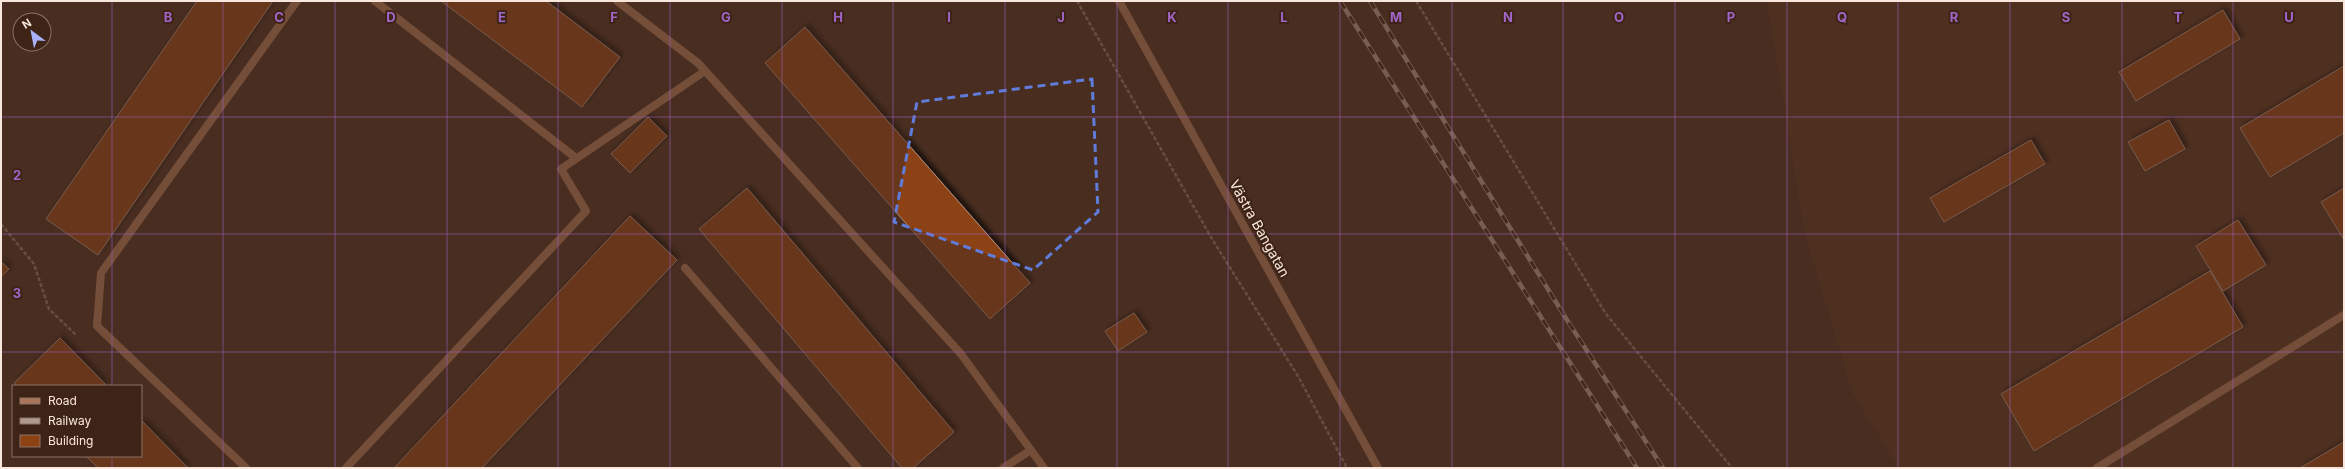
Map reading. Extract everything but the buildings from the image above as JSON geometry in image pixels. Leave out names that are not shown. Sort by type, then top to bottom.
[{"type":"street","points":[[246,468],[97,326],[101,274],[297,1]]},
{"type":"street","points":[[375,1],[576,158]]},
{"type":"street","points":[[617,1],[698,63],[961,354],[1044,468]]},
{"type":"street","name":"Västra Bangatan","points":[[1119,1],[1378,468]]},
{"type":"street","points":[[346,468],[586,211],[561,169],[705,71]]},
{"type":"street","points":[[686,268],[858,468]]},
{"type":"street","points":[[2097,468],[2344,315]]},
{"type":"street","points":[[1003,468],[1031,450]]},
{"type":"path","points":[[1077,1],[1212,239],[1298,376],[1347,468]]},
{"type":"path","points":[[1416,1],[1606,314],[1732,468]]},
{"type":"path","points":[[1,224],[34,264],[49,309],[77,336]]},
{"type":"highlighted area","points":[[1092,79],[1098,212],[1033,270],[894,222],[917,102]]},
{"type":"shaded area","points":[[1767,1],[2344,1],[2344,468],[1899,468],[1853,394],[1805,235]]},
{"type":"railway","points":[[1340,1],[1637,468]]},
{"type":"railway","points":[[1370,1],[1567,320],[1663,468]]}]
